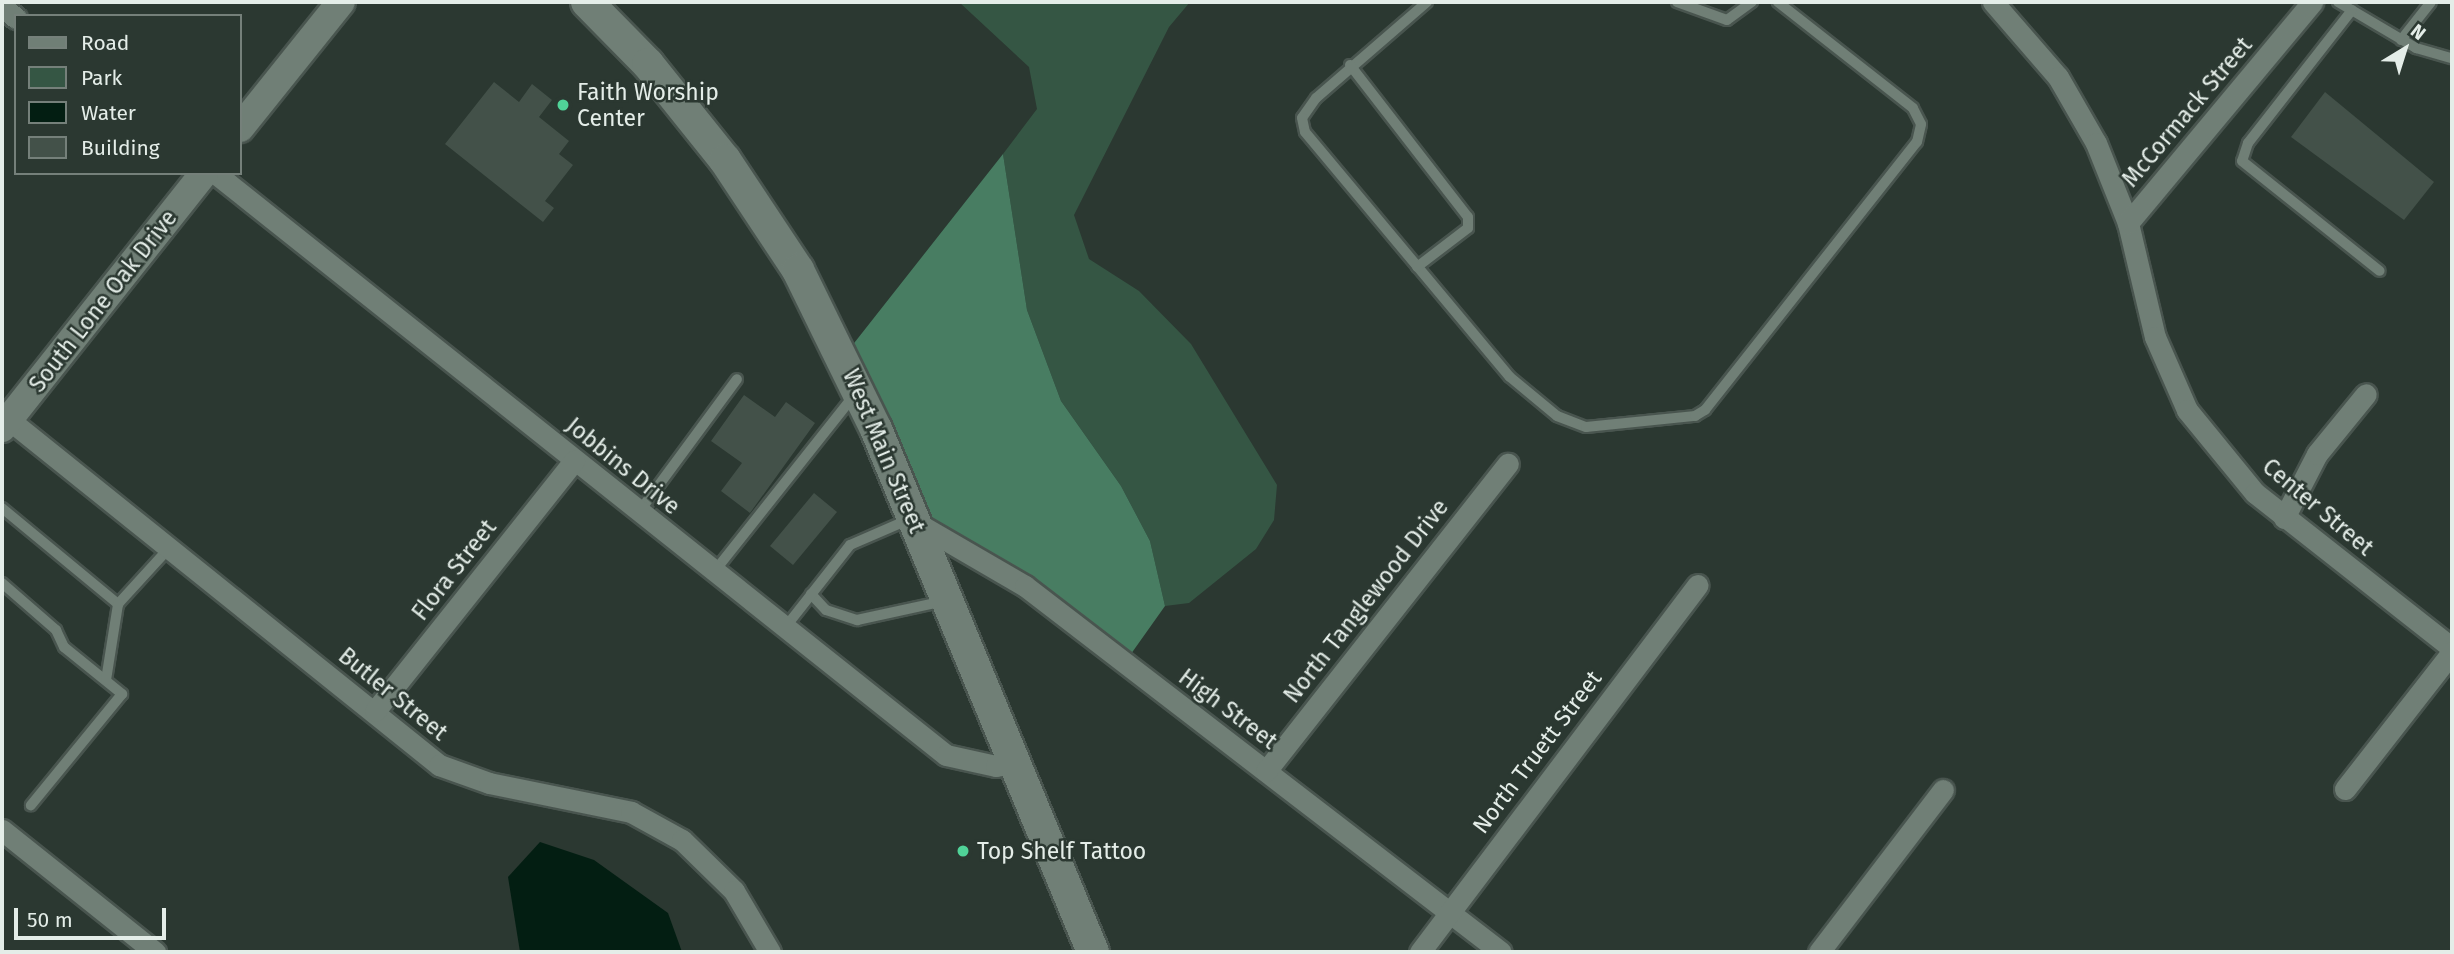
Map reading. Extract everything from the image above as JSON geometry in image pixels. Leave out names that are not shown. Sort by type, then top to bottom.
[{"type":"main road","name":"West Main Street","points":[[587,2],[648,64],[725,160],[798,270],[859,389],[1093,952]]},
{"type":"street","points":[[242,126],[341,2]]},
{"type":"street","name":"Center Street","points":[[1994,2],[2079,111],[2128,223],[2169,378],[2222,456],[2284,518],[2452,650]]},
{"type":"street","name":"McCormack Street","points":[[2128,223],[2312,2]]},
{"type":"street","name":"South Lone Oak Drive","points":[[4,420],[202,175]]},
{"type":"street","name":"Jobbins Drive","points":[[217,175],[784,629],[946,755],[996,766],[1014,763]]},
{"type":"street","points":[[2284,518],[2317,454],[2366,394]]},
{"type":"street","name":"Butler Street","points":[[4,420],[170,547],[439,765],[458,774],[588,800],[656,824],[717,871],[754,918],[770,952]]},
{"type":"street","name":"Flora Street","points":[[375,711],[574,461]]},
{"type":"street","name":"North Tanglewood Drive","points":[[1266,771],[1508,464]]},
{"type":"street","name":"High Street","points":[[914,520],[1025,586],[1501,952]]},
{"type":"street","name":"North Truett Street","points":[[1420,952],[1698,585]]},
{"type":"street","points":[[2345,789],[2452,650]]},
{"type":"street","points":[[1819,952],[1943,790]]},
{"type":"street","points":[[2,830],[155,952]]},
{"type":"lane","points":[[1427,2],[1350,65],[1316,98],[1302,118],[1305,132],[1510,377],[1558,416],[1586,427],[1695,416],[1705,410],[1910,157],[1922,124],[1913,108],[1778,2]]},
{"type":"lane","points":[[1677,2],[1727,20],[1752,2]]},
{"type":"lane","points":[[2338,2],[2401,40],[2452,58]]},
{"type":"lane","points":[[2401,40],[2431,2]]},
{"type":"lane","points":[[2352,10],[2248,144],[2242,161],[2381,271]]},
{"type":"lane","points":[[1350,65],[1468,217],[1468,228],[1417,267]]},
{"type":"lane","points":[[639,513],[737,379]]},
{"type":"lane","points":[[714,572],[859,389]]},
{"type":"lane","points":[[2,508],[118,604]]},
{"type":"lane","points":[[784,629],[850,545],[914,520]]},
{"type":"lane","points":[[106,680],[118,604],[170,547]]},
{"type":"lane","points":[[2,583],[56,630],[64,647],[122,694],[31,804]]},
{"type":"lane","points":[[811,594],[826,610],[857,621],[947,600]]},
{"type":"green space","points":[[959,2],[1190,2],[1169,27],[1074,215],[1089,259],[1139,291],[1191,344],[1277,485],[1274,520],[1256,549],[1189,603],[1165,606],[1150,541],[1121,486],[1061,401],[1027,310],[1003,154],[1037,109],[1029,67]]},
{"type":"green space","points":[[1003,154],[1027,310],[1061,401],[1121,486],[1150,541],[1165,606],[1121,668],[931,531],[851,347]]},
{"type":"water","points":[[540,842],[594,860],[668,913],[682,952],[520,952],[508,877]]},
{"type":"building","points":[[494,82],[519,102],[532,84],[552,100],[539,117],[569,141],[559,154],[573,165],[545,201],[554,208],[543,222],[445,144]]},
{"type":"building","points":[[2325,92],[2434,182],[2404,220],[2291,137]]},
{"type":"building","points":[[744,395],[775,417],[786,402],[815,423],[750,513],[721,491],[742,463],[711,441]]},
{"type":"building","points":[[814,493],[837,512],[793,565],[770,546]]},
{"type":"place","name":"Faith Worship Center","points":[[563,105]]},
{"type":"place","name":"Top Shelf Tattoo","points":[[963,851]]}]
